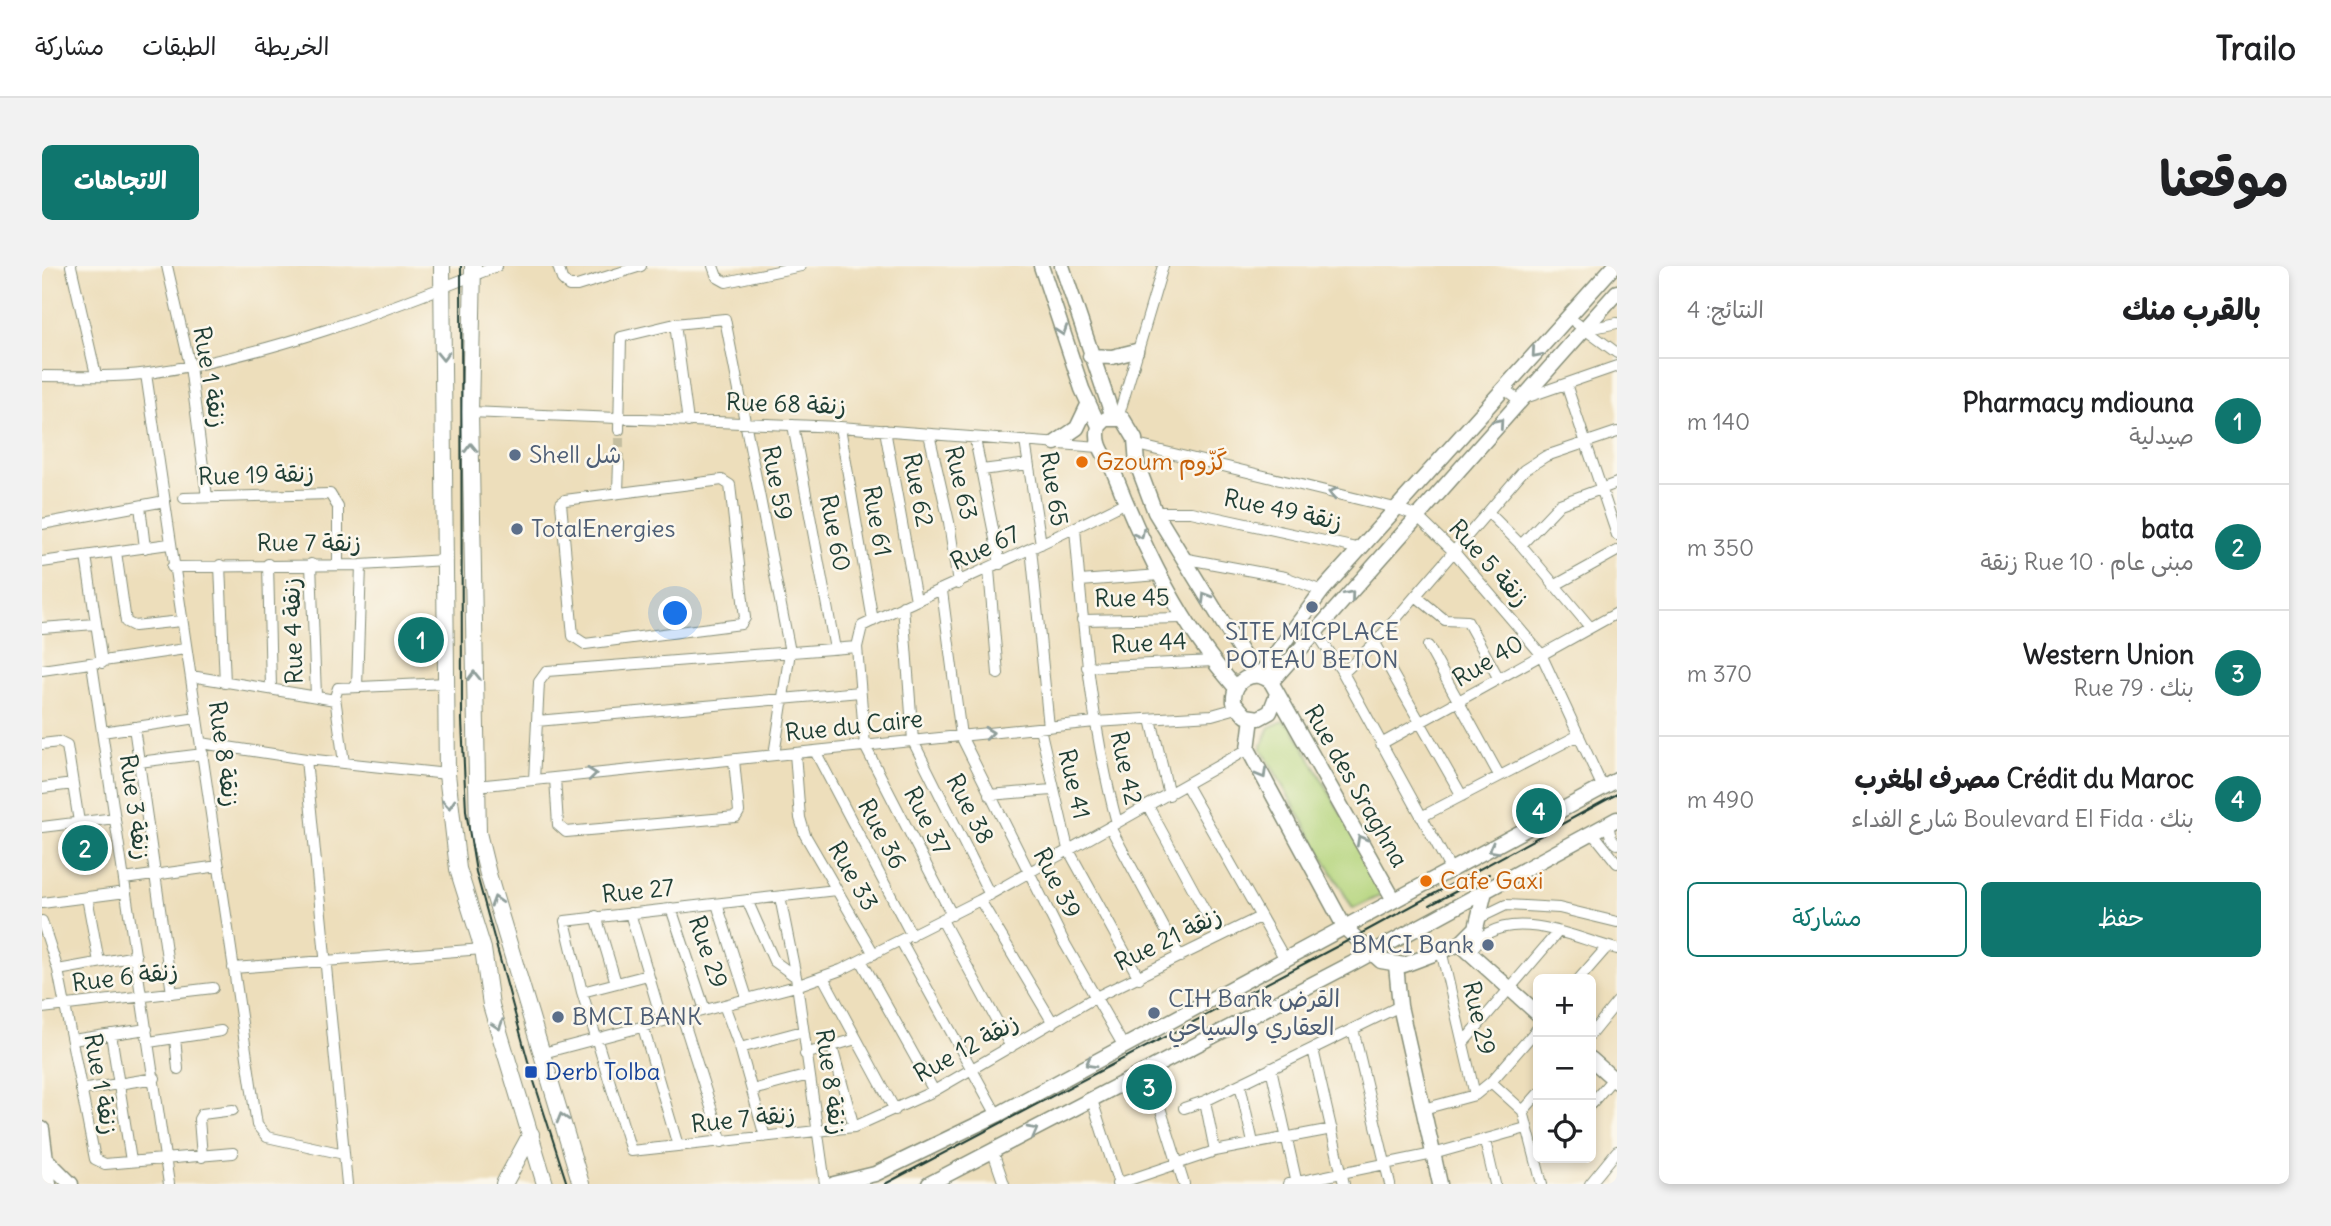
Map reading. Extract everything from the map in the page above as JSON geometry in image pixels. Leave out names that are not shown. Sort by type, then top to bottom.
[{"type":"main road","points":[[442,266],[447,774],[458,869],[483,949],[491,1005],[545,1184]]},
{"type":"main road","points":[[473,271],[470,412],[478,833],[581,1184]]},
{"type":"main road","points":[[504,1184],[531,1134]]},
{"type":"street","points":[[71,266],[96,375]]},
{"type":"street","name":"Rue 1 زنقة","points":[[167,266],[190,366],[207,496]]},
{"type":"street","points":[[42,376],[146,374],[190,366],[272,346],[442,288],[473,271],[497,266]]},
{"type":"street","points":[[558,266],[562,279],[569,286],[577,286],[640,266]]},
{"type":"street","points":[[713,266],[717,277],[726,282],[801,266]]},
{"type":"street","points":[[1041,266],[1088,405],[1099,426],[1099,447],[1114,471],[1124,503],[1183,618],[1236,688],[1237,708],[1252,718]]},
{"type":"street","points":[[1062,266],[1090,356],[1116,417],[1129,426],[1137,445],[1137,464],[1127,472],[1114,471]]},
{"type":"street","points":[[1116,417],[1163,266]]},
{"type":"street","points":[[1252,718],[1270,712],[1266,682],[1322,591],[1399,509],[1614,266]]},
{"type":"street","points":[[1266,682],[1317,634],[1417,516],[1617,292]]},
{"type":"street","points":[[1567,317],[1617,353]]},
{"type":"street","name":"Rue 59","points":[[675,324],[720,318],[727,322],[744,423],[790,652],[774,755]]},
{"type":"street","points":[[1584,330],[1617,323]]},
{"type":"street","points":[[619,430],[618,343],[626,333],[675,324],[688,422]]},
{"type":"street","points":[[1090,356],[1112,357],[1136,351]]},
{"type":"street","points":[[1519,400],[1617,366]]},
{"type":"street","name":"Rue 8 زنقة","points":[[146,374],[172,567],[202,748],[257,1125],[267,1137],[344,1154]]},
{"type":"street","points":[[1566,384],[1617,535]]},
{"type":"street","points":[[1504,389],[1519,400]]},
{"type":"street","points":[[1055,443],[1077,428],[1088,405]]},
{"type":"street","name":"Rue 68 زنقة","points":[[470,412],[840,427],[1099,447]]},
{"type":"street","points":[[1099,426],[1106,419],[1116,417]]},
{"type":"street","name":"Rue 60","points":[[793,425],[835,649]]},
{"type":"street","name":"Rue 61","points":[[840,427],[873,621]]},
{"type":"street","name":"Rue 62","points":[[885,430],[916,600]]},
{"type":"street","points":[[1343,673],[1417,597],[1535,461],[1617,432]]},
{"type":"street","name":"Rue 63","points":[[929,434],[949,522],[958,584]]},
{"type":"street","points":[[975,439],[1000,564]]},
{"type":"street","name":"Rue 65","points":[[1026,441],[1036,546],[1044,728]]},
{"type":"street","name":"Rue 5 زنقة","points":[[1137,445],[1399,509],[1417,516],[1455,554],[1541,653]]},
{"type":"street","points":[[618,492],[619,463]]},
{"type":"street","points":[[982,470],[1028,464]]},
{"type":"street","name":"Rue des Sraghna","points":[[1137,464],[1155,512],[1182,558],[1266,682],[1394,900]]},
{"type":"street","points":[[727,481],[730,485],[745,618],[741,624],[578,643],[573,636],[560,509],[565,500],[618,492],[727,481]]},
{"type":"street","points":[[1521,545],[1560,504],[1617,483]]},
{"type":"street","name":"Rue 19 زنقة","points":[[184,498],[330,494],[338,507],[338,564]]},
{"type":"street","name":"Rue 19 زنقة","points":[[42,524],[165,501]]},
{"type":"street","name":"Rue 67","points":[[857,648],[862,626],[989,570],[1124,503]]},
{"type":"street","points":[[140,506],[145,548]]},
{"type":"street","name":"Rue 49 زنقة","points":[[1155,512],[1191,512],[1361,549]]},
{"type":"street","points":[[1488,512],[1521,545],[1590,627]]},
{"type":"street","name":"Rue 42","points":[[1075,528],[1087,667],[1114,825]]},
{"type":"street","points":[[42,562],[169,544]]},
{"type":"street","points":[[1554,586],[1617,551]]},
{"type":"street","points":[[116,552],[126,622],[134,626],[180,621]]},
{"type":"street","name":"Rue 3 زنقة","points":[[86,556],[95,624],[102,732],[169,1184]]},
{"type":"street","points":[[1182,558],[1286,577],[1322,591]]},
{"type":"street","name":"Rue 7 زنقة","points":[[172,567],[360,565],[445,560]]},
{"type":"street","points":[[268,564],[271,688]]},
{"type":"street","points":[[220,565],[225,683]]},
{"type":"street","name":"Rue 4 زنقة","points":[[311,565],[316,696]]},
{"type":"street","points":[[357,687],[360,565]]},
{"type":"street","points":[[989,570],[998,674]]},
{"type":"street","points":[[1080,581],[1160,575]]},
{"type":"street","name":"Rue 39","points":[[942,591],[961,736],[1028,873],[1094,998],[1123,1045]]},
{"type":"street","points":[[1417,597],[1445,620],[1467,621],[1499,679]]},
{"type":"street","points":[[903,606],[913,741]]},
{"type":"street","name":"Rue 40","points":[[1381,744],[1461,702],[1541,653],[1617,613]]},
{"type":"street","name":"Rue 45","points":[[1082,620],[1183,618]]},
{"type":"street","points":[[42,628],[95,624]]},
{"type":"street","points":[[1317,634],[1343,673],[1452,872]]},
{"type":"street","points":[[1375,643],[1418,723],[1462,796]]},
{"type":"street","points":[[1428,646],[1499,775]]},
{"type":"street","points":[[534,780],[539,682],[547,671],[857,648],[865,746]]},
{"type":"street","points":[[42,670],[185,649]]},
{"type":"street","points":[[1541,653],[1603,788]]},
{"type":"street","name":"Rue 44","points":[[1087,667],[1214,661]]},
{"type":"street","points":[[191,676],[335,700]]},
{"type":"street","points":[[1236,688],[1244,678],[1266,682]]},
{"type":"street","points":[[344,763],[335,700],[335,691],[340,687],[447,683]]},
{"type":"street","points":[[537,721],[860,692]]},
{"type":"street","name":"Rue du Caire","points":[[476,786],[1095,722],[1212,715],[1237,708]]},
{"type":"street","points":[[102,732],[197,718]]},
{"type":"street","points":[[1252,718],[1248,749],[1345,928],[1370,953],[1381,961],[1404,965],[1441,950],[1464,948],[1486,934],[1519,926],[1585,938],[1612,948],[1584,974]]},
{"type":"street","points":[[1151,719],[1169,795]]},
{"type":"street","points":[[134,727],[172,993]]},
{"type":"street","name":"Rue 41","points":[[1044,728],[1052,790],[1068,849],[1139,978]]},
{"type":"street","points":[[1421,817],[1579,735]]},
{"type":"street","name":"Rue 38","points":[[913,741],[990,895]]},
{"type":"street","points":[[42,744],[59,742],[67,746],[79,822]]},
{"type":"street","name":"Rue 37","points":[[865,746],[1011,1047]]},
{"type":"street","points":[[139,762],[202,748],[447,774]]},
{"type":"street","points":[[543,1054],[747,998],[796,981],[823,976],[861,960],[990,895],[1248,749]]},
{"type":"street","name":"Rue 36","points":[[815,751],[912,936]]},
{"type":"street","name":"Rue 33","points":[[795,753],[800,818],[805,835],[874,954]]},
{"type":"street","points":[[306,759],[347,1184]]},
{"type":"street","points":[[555,778],[558,825],[566,832],[739,815],[734,760]]},
{"type":"street","points":[[834,1184],[875,1174],[997,1115],[1123,1045],[1286,961],[1394,900],[1452,872],[1617,780]]},
{"type":"street","points":[[42,788],[73,784]]},
{"type":"street","name":"Rue 21 زنقة","points":[[1186,785],[1286,961]]},
{"type":"street","points":[[989,795],[1052,790]]},
{"type":"street","points":[[1148,806],[1219,937]]},
{"type":"street","points":[[42,827],[115,818]]},
{"type":"street","points":[[929,1184],[1370,953],[1613,821]]},
{"type":"street","points":[[1613,821],[1611,838],[1617,844]]},
{"type":"street","points":[[1114,825],[1181,957]]},
{"type":"street","points":[[1593,833],[1617,863]]},
{"type":"street","points":[[124,879],[219,866]]},
{"type":"street","name":"Rue 27","points":[[597,1038],[582,992],[565,921],[836,890]]},
{"type":"street","points":[[1464,948],[1476,928],[1485,891]]},
{"type":"street","points":[[42,903],[126,892]]},
{"type":"street","points":[[87,897],[99,962]]},
{"type":"street","name":"Rue 8 زنقة","points":[[780,897],[796,981],[825,1184]]},
{"type":"street","points":[[747,900],[774,961],[796,981]]},
{"type":"street","points":[[980,900],[1053,1023]]},
{"type":"street","points":[[717,904],[747,998]]},
{"type":"street","points":[[1479,918],[1506,905],[1559,908],[1617,922]]},
{"type":"street","name":"Rue 29","points":[[671,908],[705,1010]]},
{"type":"street","points":[[631,913],[662,1021]]},
{"type":"street","points":[[596,916],[616,983]]},
{"type":"street","name":"Rue 21 زنقة","points":[[1094,998],[1260,917]]},
{"type":"street","name":"Rue 1 زنقة","points":[[42,921],[58,970],[94,1159],[104,1164],[166,1161],[233,1153]]},
{"type":"street","points":[[1463,1043],[1557,933]]},
{"type":"street","points":[[901,941],[997,1115]]},
{"type":"street","points":[[1464,948],[1533,1009]]},
{"type":"street","points":[[233,968],[483,949]]},
{"type":"street","name":"Rue 29","points":[[1441,950],[1475,1095]]},
{"type":"street","points":[[58,970],[136,956]]},
{"type":"street","points":[[861,960],[934,1091]]},
{"type":"street","points":[[1396,965],[1400,1006],[1440,1184]]},
{"type":"street","points":[[582,992],[648,975]]},
{"type":"street","points":[[823,976],[895,1110]]},
{"type":"street","name":"Rue 6 زنقة","points":[[42,1008],[213,988]]},
{"type":"street","name":"Rue 12 زنقة","points":[[854,1127],[934,1091],[1094,998]]},
{"type":"street","points":[[1596,1028],[1617,1002]]},
{"type":"street","points":[[724,1004],[740,1048],[765,1137]]},
{"type":"street","points":[[1184,1108],[1205,1101],[1400,1006]]},
{"type":"street","points":[[682,1016],[722,1142]]},
{"type":"street","points":[[643,1027],[678,1146]]},
{"type":"street","points":[[72,1040],[147,1029]]},
{"type":"street","points":[[1353,1029],[1390,1184]]},
{"type":"street","points":[[149,1042],[221,1031]]},
{"type":"street","points":[[740,1048],[803,1031]]},
{"type":"street","points":[[1423,1109],[1475,1095],[1491,1082],[1533,1033]]},
{"type":"street","points":[[111,1034],[131,1161]]},
{"type":"street","points":[[175,1038],[178,1069]]},
{"type":"street","name":"Rue 7 زنقة","points":[[597,1038],[627,1147],[636,1152],[854,1127]]},
{"type":"street","points":[[805,1054],[856,1039]]},
{"type":"street","points":[[832,1047],[854,1127]]},
{"type":"street","points":[[1313,1049],[1343,1184]]},
{"type":"street","points":[[1595,1100],[1616,1078],[1596,1063]]},
{"type":"street","points":[[1271,1068],[1287,1137],[1294,1183],[1340,1171],[1433,1154],[1526,1128]]},
{"type":"street","points":[[1148,1069],[1184,1184]]},
{"type":"street","points":[[752,1090],[809,1075]]},
{"type":"street","points":[[81,1090],[155,1078]]},
{"type":"street","points":[[1491,1082],[1523,1111],[1533,1144]]},
{"type":"street","points":[[1240,1084],[1253,1143]]},
{"type":"street","points":[[1092,1100],[1118,1184],[1215,1151],[1332,1129]]},
{"type":"street","points":[[1523,1111],[1533,1100]]},
{"type":"street","points":[[1205,1101],[1215,1151]]},
{"type":"street","points":[[202,1157],[199,1119],[202,1114],[233,1110]]},
{"type":"street","points":[[42,1129],[49,1184]]},
{"type":"street","points":[[1485,1141],[1495,1184]]},
{"type":"street","points":[[1590,1184],[1617,1151]]},
{"type":"street","points":[[993,1152],[1004,1184]]},
{"type":"street","points":[[45,1158],[71,1184]]},
{"type":"street","points":[[1540,1163],[1542,1184]]},
{"type":"green space","points":[[1283,721],[1292,726],[1386,893],[1353,909],[1261,748],[1270,727]]},
{"type":"tunnel","points":[[619,430],[619,463]]},
{"type":"tram line","points":[[461,266],[462,720],[466,811],[476,872],[531,1072],[567,1184]]},
{"type":"tram line","points":[[885,1184],[1353,938],[1617,794]]},
{"type":"tram line","points":[[1430,905],[1489,874]]},
{"type":"place","name":"Shell شل","points":[[515,455]]},
{"type":"place","name":"Gzoum كَزّوم","points":[[1082,462]]},
{"type":"place","name":"TotalEnergies","points":[[517,529]]},
{"type":"place","name":"SITE MICPLACE POTEAU BETON","points":[[1312,607]]},
{"type":"place","name":"Pharmacy mdiouna","points":[[421,640]]},
{"type":"place","name":"Crédit du Maroc مصرف المغرب","points":[[1539,811]]},
{"type":"place","name":"bata","points":[[85,848]]},
{"type":"place","name":"Cafe Gaxi","points":[[1426,881]]},
{"type":"place","name":"BMCI Bank","points":[[1488,945]]},
{"type":"place","name":"CIH Bank القرض العقاري والسياحي","points":[[1154,1013]]},
{"type":"place","name":"BMCI BANK","points":[[558,1017]]},
{"type":"place","name":"Derb Tolba","points":[[531,1072]]},
{"type":"place","name":"Western Union","points":[[1149,1087]]}]
